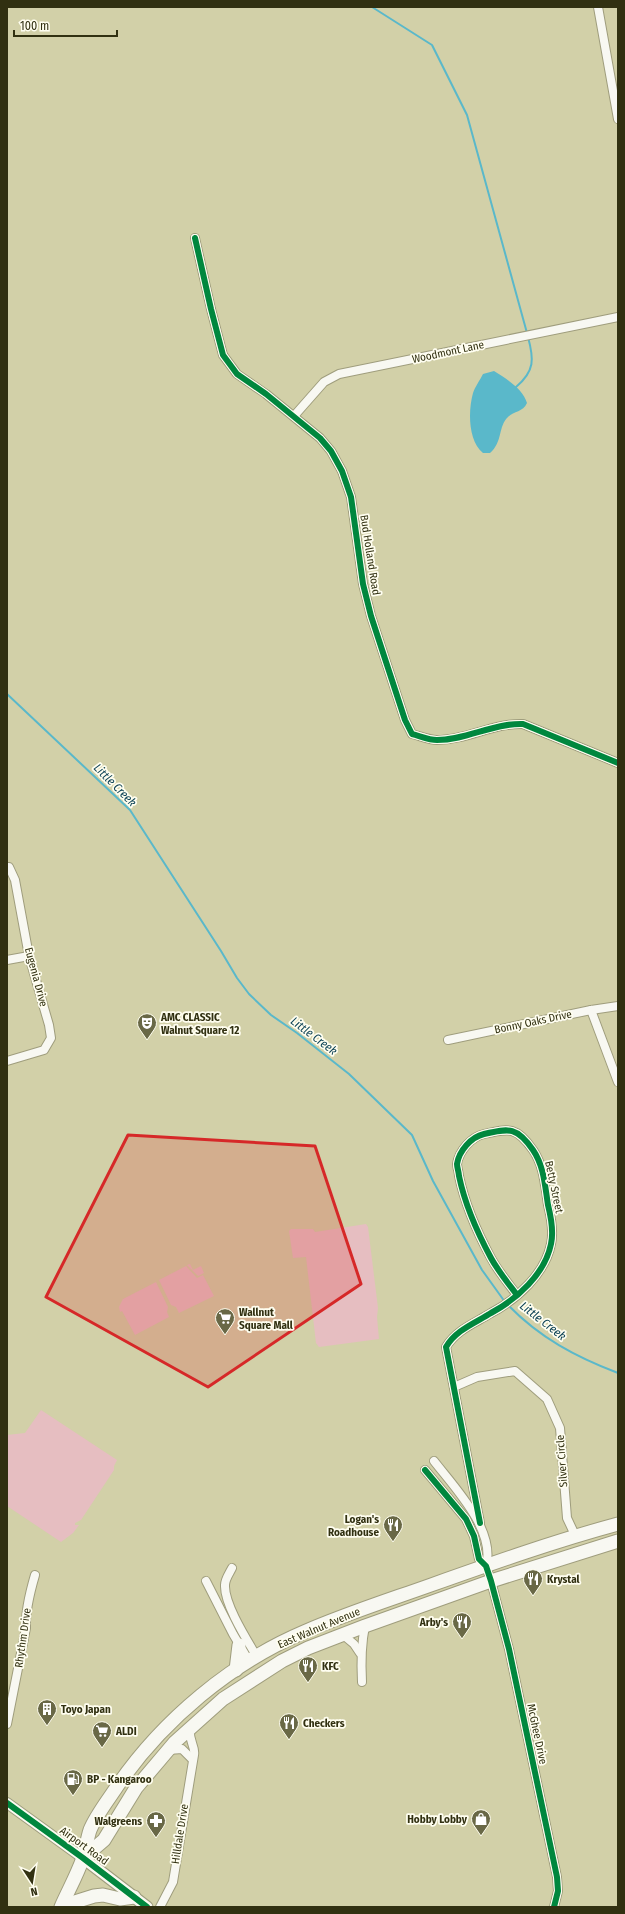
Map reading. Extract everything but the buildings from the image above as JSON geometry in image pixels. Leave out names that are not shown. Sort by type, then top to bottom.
[{"type":"main road","name":"East Walnut Avenue","points":[[61,1906],[83,1858],[90,1830],[119,1784],[134,1764],[177,1717],[236,1670],[253,1659],[309,1630],[575,1535],[618,1524]]},
{"type":"main road","name":"East Walnut Avenue","points":[[83,1858],[104,1840],[136,1788],[168,1750],[223,1699],[252,1679],[308,1648],[342,1634],[491,1581],[618,1541]]},
{"type":"main road","points":[[236,1670],[239,1645]]},
{"type":"main road","name":"Airport Road","points":[[83,1858],[148,1907]]},
{"type":"main road","points":[[61,1906],[94,1896],[103,1895],[120,1899],[134,1897]]},
{"type":"street","points":[[598,7],[618,119]]},
{"type":"street","name":"Bud Holland Road","points":[[195,238],[211,309],[224,356],[237,374],[294,416],[320,438],[331,451],[342,471],[351,497],[363,584],[405,720],[412,734],[436,740],[463,736],[510,724],[523,724],[618,763]]},
{"type":"street","name":"Woodmont Lane","points":[[294,416],[324,382],[339,374],[618,317]]},
{"type":"street","name":"Eugenia Drive","points":[[7,867],[9,867],[15,880],[29,956],[49,1025],[51,1038],[44,1050],[7,1061]]},
{"type":"street","points":[[7,960],[29,956]]},
{"type":"street","name":"Bonny Oaks Drive","points":[[448,1040],[590,1010],[618,1006]]},
{"type":"street","points":[[590,1010],[618,1082]]},
{"type":"street","name":"Betty Street","points":[[486,1566],[488,1558],[446,1347],[461,1330],[499,1309],[516,1295],[528,1285],[547,1256],[552,1243],[552,1223],[540,1160],[523,1136],[506,1129],[480,1135],[466,1145],[457,1164],[463,1194],[473,1221],[491,1259],[516,1295]]},
{"type":"street","name":"Silver Circle","points":[[454,1388],[477,1377],[515,1371],[546,1399],[560,1428],[567,1518],[575,1535]]},
{"type":"street","points":[[434,1461],[480,1523]]},
{"type":"street","points":[[425,1470],[466,1520],[474,1536],[479,1559],[486,1566]]},
{"type":"street","name":"McGhee Drive","points":[[486,1566],[508,1645],[557,1876],[558,1891],[554,1907]]},
{"type":"street","points":[[232,1568],[225,1585],[227,1598],[253,1659]]},
{"type":"street","name":"Rhythm Drive","points":[[7,1724],[26,1628],[30,1591],[35,1574]]},
{"type":"street","points":[[206,1581],[239,1645],[253,1659]]},
{"type":"street","points":[[360,1653],[363,1649],[365,1626]]},
{"type":"street","points":[[342,1634],[354,1644],[360,1653],[362,1682]]},
{"type":"street","name":"Hilldale Drive","points":[[160,1907],[173,1882],[192,1759],[195,1752],[190,1742],[190,1728]]},
{"type":"street","points":[[168,1750],[182,1749],[192,1759]]},
{"type":"street","name":"Airport Road","points":[[7,1803],[83,1858]]},
{"type":"highlighted area","points":[[128,1135],[315,1146],[361,1284],[208,1387],[46,1297]]},
{"type":"shaded area","points":[[366,1224],[368,1227],[378,1308],[377,1317],[379,1339],[319,1347],[316,1343],[306,1257],[293,1258],[289,1231],[291,1229],[313,1229],[315,1232]]},
{"type":"shaded area","points":[[190,1264],[193,1270],[201,1266],[204,1273],[198,1276],[187,1265]]},
{"type":"shaded area","points":[[186,1266],[197,1278],[203,1275],[214,1296],[179,1313],[176,1307],[171,1305],[159,1280]]},
{"type":"shaded area","points":[[156,1282],[168,1307],[167,1312],[169,1317],[135,1335],[122,1311],[120,1312],[119,1307],[123,1299]]},
{"type":"shaded area","points":[[41,1410],[117,1460],[114,1470],[81,1520],[75,1523],[75,1525],[79,1525],[73,1533],[61,1542],[7,1506],[7,1435],[25,1433]]},
{"type":"water","points":[[494,371],[518,389],[522,393],[527,403],[521,410],[510,415],[505,421],[494,449],[490,453],[483,453],[474,441],[470,425],[471,400],[483,374]]},
{"type":"waterway","points":[[372,7],[432,45],[467,115],[527,333]]},
{"type":"waterway","points":[[516,387],[527,376],[530,370],[532,358],[528,337]]},
{"type":"waterway","name":"Little Creek","points":[[7,694],[130,810],[237,978],[249,994],[271,1015],[297,1033],[349,1074],[412,1135],[433,1181],[482,1270],[505,1302]]},
{"type":"waterway","name":"Little Creek","points":[[508,1305],[520,1317],[546,1337],[573,1353],[618,1373]]},
{"type":"cycle path","points":[[195,238],[223,355],[237,374],[266,394],[320,438],[331,451],[342,471],[351,497],[363,584],[371,616],[405,720],[412,734],[434,740],[448,739],[501,726],[523,724],[618,763]]},
{"type":"cycle path","points":[[480,1523],[446,1347],[460,1331],[501,1307],[520,1293],[543,1265],[548,1255],[552,1234],[544,1176],[537,1156],[522,1137],[517,1133],[507,1130],[484,1134],[470,1141],[460,1154],[457,1165],[468,1208],[476,1228],[494,1263],[517,1295]]},
{"type":"cycle path","points":[[425,1470],[466,1519],[474,1536],[479,1559],[486,1566],[491,1581],[509,1649],[557,1877],[558,1891],[554,1907]]},
{"type":"cycle path","points":[[7,1803],[147,1907]]},
{"type":"place","name":"AMC CLASSIC Walnut Square 12","points":[[147,1040]]},
{"type":"place","name":"Wallnut Square Mall","points":[[225,1335]]},
{"type":"place","name":"Logan's Roadhouse","points":[[393,1542]]},
{"type":"place","name":"Krystal","points":[[533,1596]]},
{"type":"place","name":"Arby's","points":[[462,1639]]},
{"type":"place","name":"KFC","points":[[308,1683]]},
{"type":"place","name":"Toyo Japan","points":[[47,1726]]},
{"type":"place","name":"Checkers","points":[[289,1740]]},
{"type":"place","name":"ALDI","points":[[102,1748]]},
{"type":"place","name":"BP - Kangaroo","points":[[73,1796]]},
{"type":"place","name":"Hobby Lobby","points":[[481,1836]]},
{"type":"place","name":"Walgreens","points":[[156,1838]]}]
